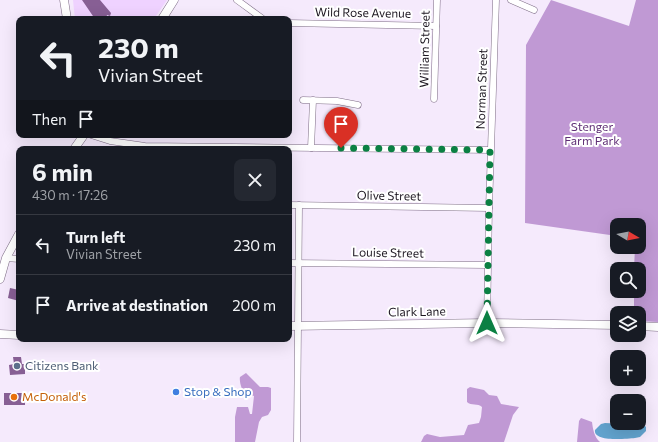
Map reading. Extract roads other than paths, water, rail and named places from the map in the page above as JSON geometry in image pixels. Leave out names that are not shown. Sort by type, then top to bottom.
[{"type":"main road","points":[[64,0],[66,16]]},
{"type":"main road","points":[[164,16],[174,0]]},
{"type":"main road","points":[[75,146],[82,138]]},
{"type":"main road","points":[[0,279],[6,258],[16,240]]},
{"type":"main road","name":"Clark Lane","points":[[292,326],[487,323],[610,325]]},
{"type":"main road","points":[[646,326],[658,326]]},
{"type":"main road","points":[[0,334],[16,335]]},
{"type":"street","points":[[238,0],[259,16]]},
{"type":"street","name":"William Street","points":[[434,99],[437,0]]},
{"type":"street","name":"Norman Street","points":[[487,323],[490,150],[496,0]]},
{"type":"street","points":[[511,0],[534,10]]},
{"type":"street","name":"Wild Rose Avenue","points":[[292,23],[436,26]]},
{"type":"street","points":[[303,100],[342,101],[358,105]]},
{"type":"street","points":[[311,148],[313,100]]},
{"type":"street","points":[[100,138],[110,141],[145,146]]},
{"type":"street","points":[[292,148],[490,150]]},
{"type":"street","name":"Olive Street","points":[[292,205],[489,208]]},
{"type":"street","points":[[297,442],[299,205]]},
{"type":"street","points":[[6,258],[16,259]]},
{"type":"street","name":"Louise Street","points":[[292,262],[487,265]]},
{"type":"water","points":[[610,423],[610,430],[646,431],[640,437],[610,439],[596,434],[595,430],[601,424]]},
{"type":"place","name":"Citizens Bank","points":[[17,366]]},
{"type":"place","name":"Stop & Shop","points":[[176,392]]},
{"type":"place","name":"McDonald's","points":[[14,397]]},
{"type":"park label","name":"Stenger Farm Park","points":[[592,134]]}]
